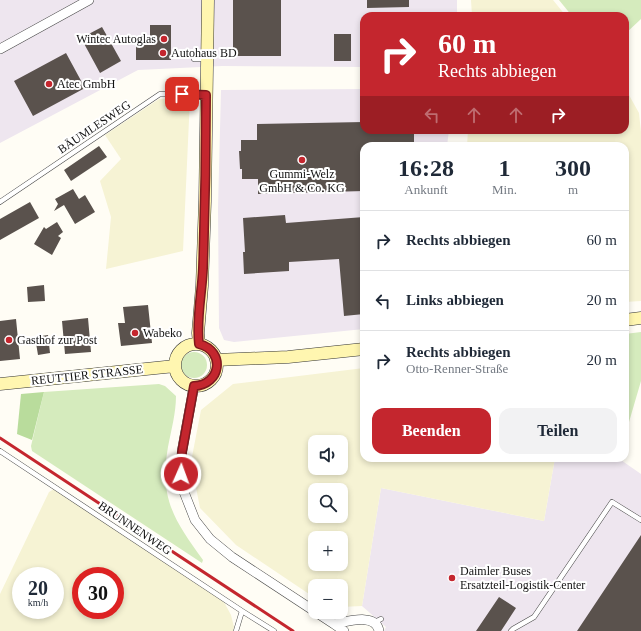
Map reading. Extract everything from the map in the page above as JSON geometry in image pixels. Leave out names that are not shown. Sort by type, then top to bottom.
[{"type":"main road","points":[[199,344],[198,333],[202,286],[205,201],[208,0]]},
{"type":"main road","points":[[629,320],[641,318]]},
{"type":"main road","points":[[199,344],[210,349],[216,360],[216,372],[210,381],[205,384],[194,386],[182,381],[177,374],[175,366],[175,361],[180,351],[188,345],[199,344]]},
{"type":"main road","points":[[216,360],[288,357],[360,349]]},
{"type":"main road","name":"REUTTIER STRASSE","points":[[0,384],[175,366]]},
{"type":"street","points":[[0,49],[89,0]]},
{"type":"street","points":[[194,386],[182,452],[181,474],[184,492],[195,520],[210,540],[232,557],[344,631]]},
{"type":"street","points":[[334,624],[357,620],[378,620],[379,631]]},
{"type":"lane","points":[[194,59],[207,59]]},
{"type":"lane","name":"BÄUMLESWEG","points":[[0,202],[160,94],[206,95]]},
{"type":"lane","name":"BRUNNENWEG","points":[[0,451],[274,631]]},
{"type":"lane","points":[[511,631],[534,617],[612,502],[641,520]]},
{"type":"lane","points":[[236,631],[242,611]]},
{"type":"shaded area","points":[[0,0],[457,0],[457,12],[360,12],[360,67],[222,66],[138,70],[0,143]]},
{"type":"shaded area","points":[[471,0],[553,0],[563,12],[472,12]]},
{"type":"shaded area","points":[[360,89],[360,134],[448,134],[448,142],[360,142],[360,329],[234,342],[224,340],[219,328],[218,208],[221,90]]},
{"type":"shaded area","points":[[629,95],[639,113],[641,132],[641,301],[629,302],[629,142],[467,142],[468,134],[629,134]]},
{"type":"shaded area","points":[[190,98],[183,251],[106,269],[111,217],[100,181],[121,159],[105,135],[159,99]]},
{"type":"shaded area","points":[[360,368],[360,462],[554,462],[544,521],[381,488],[362,606],[348,607],[348,579],[308,579],[308,593],[236,545],[200,508],[191,462],[201,410],[233,384]]},
{"type":"shaded area","points":[[554,462],[624,462],[641,474],[641,631],[384,631],[386,627],[362,606],[381,488],[544,521]]},
{"type":"shaded area","points":[[54,489],[224,602],[231,615],[234,627],[233,631],[0,631],[0,594],[12,569],[12,619],[64,619],[64,567],[13,567],[49,492]]},
{"type":"green space","points":[[559,0],[641,0],[641,19],[629,30],[629,12],[569,12]]},
{"type":"green space","points":[[641,332],[641,381],[629,422],[629,334]]},
{"type":"green space","points":[[194,352],[203,356],[207,365],[203,374],[194,378],[185,374],[181,365],[185,356]]},
{"type":"green space","points":[[159,384],[165,386],[176,396],[166,465],[167,495],[177,520],[184,533],[203,560],[202,563],[32,451],[31,446],[44,392]]},
{"type":"green space","points":[[44,392],[32,440],[17,434],[21,394]]},
{"type":"building","points":[[233,0],[281,0],[281,56],[233,56]]},
{"type":"building","points":[[367,0],[409,0],[409,7],[367,8]]},
{"type":"building","points":[[150,25],[171,25],[171,60],[136,60],[136,36],[150,36]]},
{"type":"building","points":[[102,27],[121,61],[100,73],[81,38]]},
{"type":"building","points":[[334,34],[351,34],[351,61],[334,61]]},
{"type":"building","name":"Atec GmbH","points":[[66,53],[85,88],[33,116],[14,81]]},
{"type":"building","name":"Gummi-Welz GmbH & Co. KG","points":[[360,122],[360,134],[414,134],[414,142],[360,142],[360,191],[258,194],[258,179],[242,179],[239,151],[241,151],[241,140],[257,140],[257,124]]},
{"type":"building","points":[[99,146],[107,157],[71,181],[64,170]]},
{"type":"building","points":[[73,189],[79,199],[85,195],[95,212],[75,224],[64,205],[54,211],[58,204],[55,199]]},
{"type":"building","points":[[30,202],[39,218],[0,240],[0,219]]},
{"type":"building","points":[[285,215],[286,223],[360,217],[360,314],[344,316],[339,259],[289,262],[289,271],[244,274],[243,252],[245,252],[243,218]]},
{"type":"building","points":[[57,222],[63,232],[58,236],[61,238],[52,255],[34,244],[44,227],[46,229]]},
{"type":"building","points":[[44,285],[45,301],[28,302],[27,287]]},
{"type":"building","name":"Wabeko","points":[[148,305],[152,343],[121,346],[118,323],[125,323],[123,307]]},
{"type":"building","points":[[88,318],[91,352],[65,354],[62,321]]},
{"type":"building","name":"Gasthof zur Post","points":[[16,319],[20,359],[0,361],[0,321]]},
{"type":"building","points":[[48,335],[50,353],[38,355],[35,337]]},
{"type":"building","points":[[641,535],[641,631],[577,631]]},
{"type":"building","points":[[499,597],[516,608],[501,631],[476,631]]},
{"type":"railway","points":[[0,438],[293,631]]},
{"type":"place","name":"Wintec Autoglas","points":[[164,39]]},
{"type":"place","name":"Autohaus BD","points":[[163,53]]},
{"type":"place","name":"Atec GmbH","points":[[49,84]]},
{"type":"place","name":"Gummi-Welz GmbH & Co. KG","points":[[302,160]]},
{"type":"place","name":"Wabeko","points":[[135,333]]},
{"type":"place","name":"Gasthof zur Post","points":[[9,340]]},
{"type":"place","name":"Daimler Buses Ersatzteil-Logistik-Center","points":[[452,578]]},
{"type":"route","points":[[181,474],[182,452],[194,386],[199,386],[210,381],[216,372],[217,366],[215,356],[210,349],[199,344],[198,333],[202,286],[205,201],[206,95],[182,94]]}]
